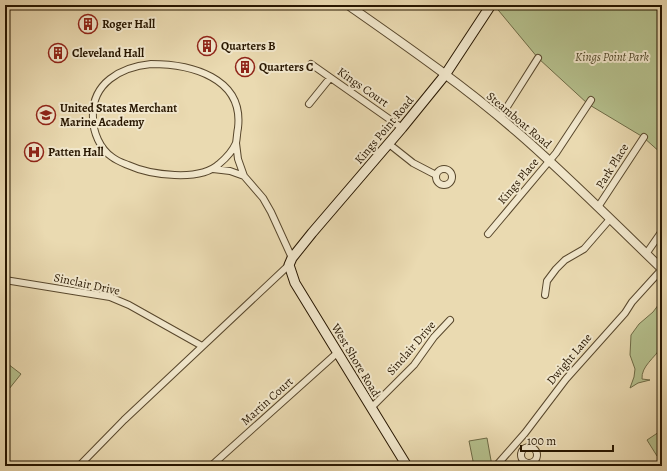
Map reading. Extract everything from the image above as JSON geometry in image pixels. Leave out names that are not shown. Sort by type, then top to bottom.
[{"type":"main road","name":"Kings Point Road","points":[[290,261],[445,75],[491,5]]},
{"type":"main road","name":"West Shore Road","points":[[290,261],[295,283],[407,466]]},
{"type":"street","name":"Steamboat Road","points":[[348,5],[445,75],[500,118],[549,161],[662,269]]},
{"type":"street","points":[[500,118],[538,58]]},
{"type":"street","points":[[78,466],[290,261],[271,212],[263,198],[244,176],[238,159],[236,143],[239,122],[238,110],[233,98],[224,85],[206,74],[174,64],[138,65],[118,73],[108,80],[95,101],[93,116],[94,127],[102,146],[111,157],[134,168],[164,174],[195,174],[212,169],[219,165],[236,143]]},
{"type":"street","name":"Kings Court","points":[[311,64],[402,128]]},
{"type":"street","points":[[309,104],[330,78]]},
{"type":"street","name":"Kings Place","points":[[488,234],[549,161],[591,100]]},
{"type":"street","name":"Park Place","points":[[598,207],[644,137]]},
{"type":"street","points":[[389,144],[413,163],[436,176]]},
{"type":"street","points":[[212,169],[230,170],[244,176]]},
{"type":"street","points":[[545,295],[547,281],[556,269],[565,260],[584,249],[610,219]]},
{"type":"street","points":[[646,254],[662,230]]},
{"type":"street","name":"Dwight Lane","points":[[496,466],[525,433],[566,379],[662,269]]},
{"type":"street","name":"Sinclair Drive","points":[[5,280],[110,298],[129,304],[202,346]]},
{"type":"street","name":"Sinclair Drive","points":[[371,408],[414,365],[434,337],[450,320]]},
{"type":"street","name":"Martin Court","points":[[211,466],[337,353]]},
{"type":"green space","name":"Kings Point Park","points":[[494,5],[662,5],[662,154],[643,137],[588,104],[538,58]]},
{"type":"green space","points":[[662,300],[662,344],[642,374],[642,379],[650,380],[638,383],[630,388],[635,369],[630,355],[631,335],[639,324],[653,312]]},
{"type":"green space","points":[[8,364],[21,374],[5,394],[5,368]]},
{"type":"green space","points":[[662,430],[662,453],[657,456],[647,440]]},
{"type":"green space","points":[[487,438],[492,466],[474,466],[469,441]]},
{"type":"place","name":"Roger Hall","points":[[88,24]]},
{"type":"place","name":"Quarters B","points":[[207,46]]},
{"type":"place","name":"Cleveland Hall","points":[[58,53]]},
{"type":"place","name":"Quarters C","points":[[245,67]]},
{"type":"place","name":"United States Merchant Marine Academy","points":[[46,115]]},
{"type":"place","name":"Patten Hall","points":[[34,152]]}]
